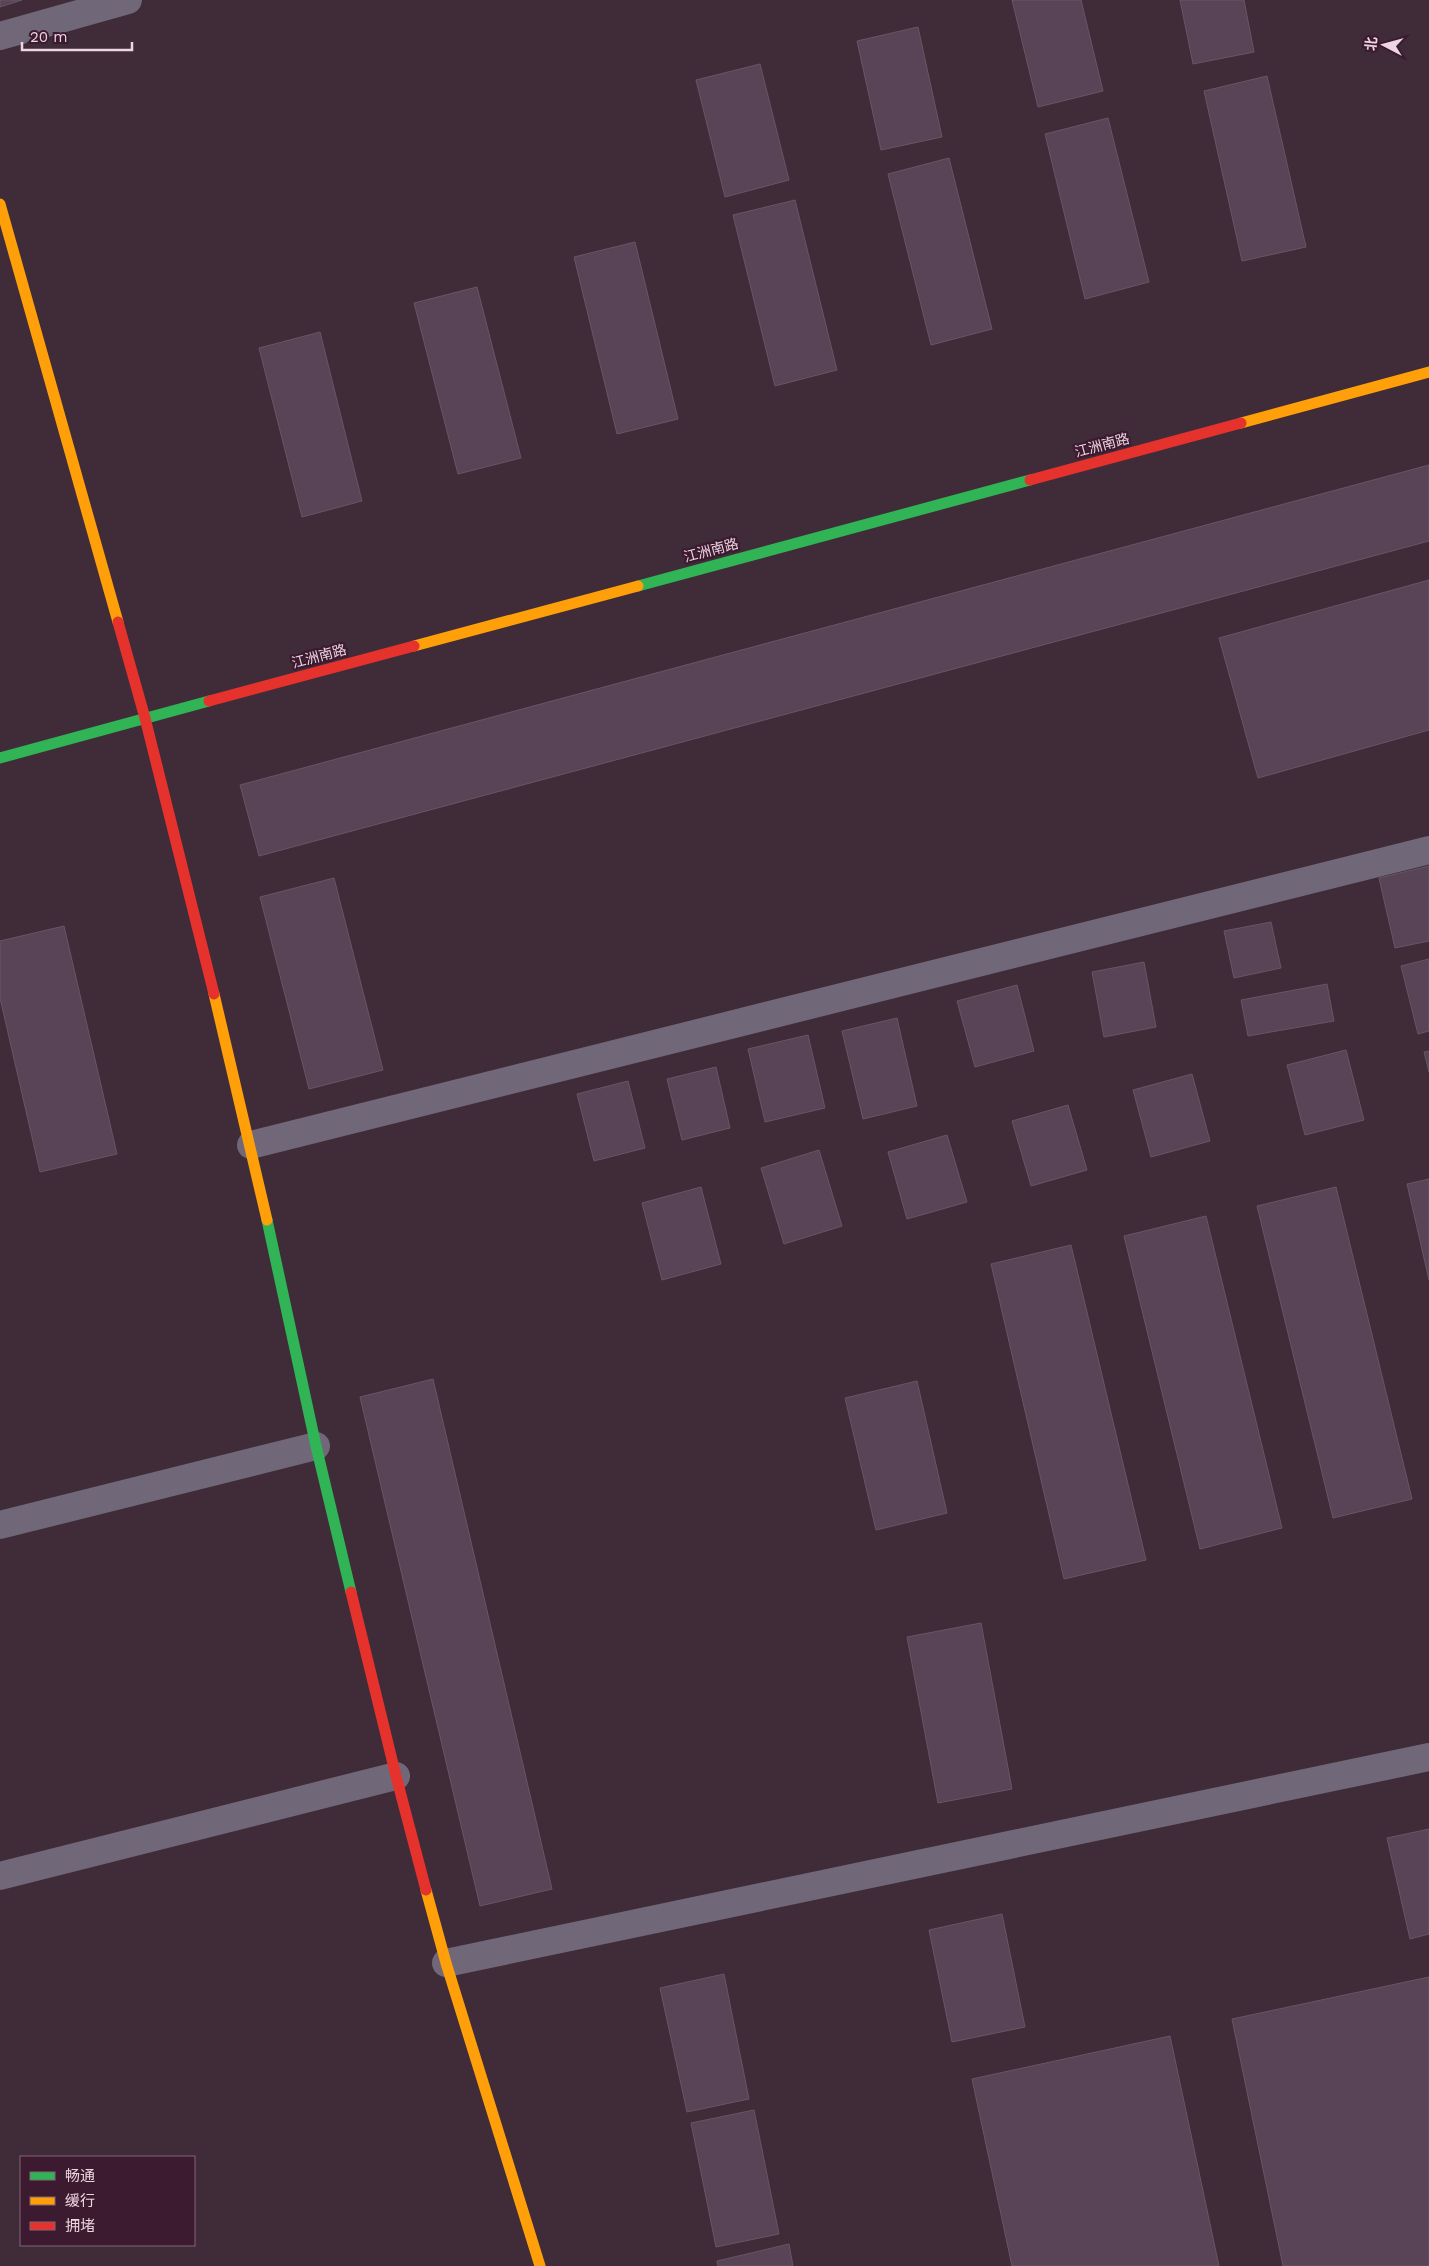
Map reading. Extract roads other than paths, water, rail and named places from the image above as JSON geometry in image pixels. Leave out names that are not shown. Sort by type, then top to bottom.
[{"type":"street","points":[[0,36],[128,0]]},
{"type":"street","points":[[0,204],[145,718],[251,1145],[316,1446],[396,1776],[446,1964],[540,2266]]},
{"type":"street","name":"江洲南路","points":[[0,758],[1429,372]]},
{"type":"street","points":[[251,1145],[1429,850]]},
{"type":"street","points":[[0,1525],[316,1446]]},
{"type":"street","points":[[446,1964],[1429,1758]]},
{"type":"street","points":[[0,1876],[396,1776]]}]
